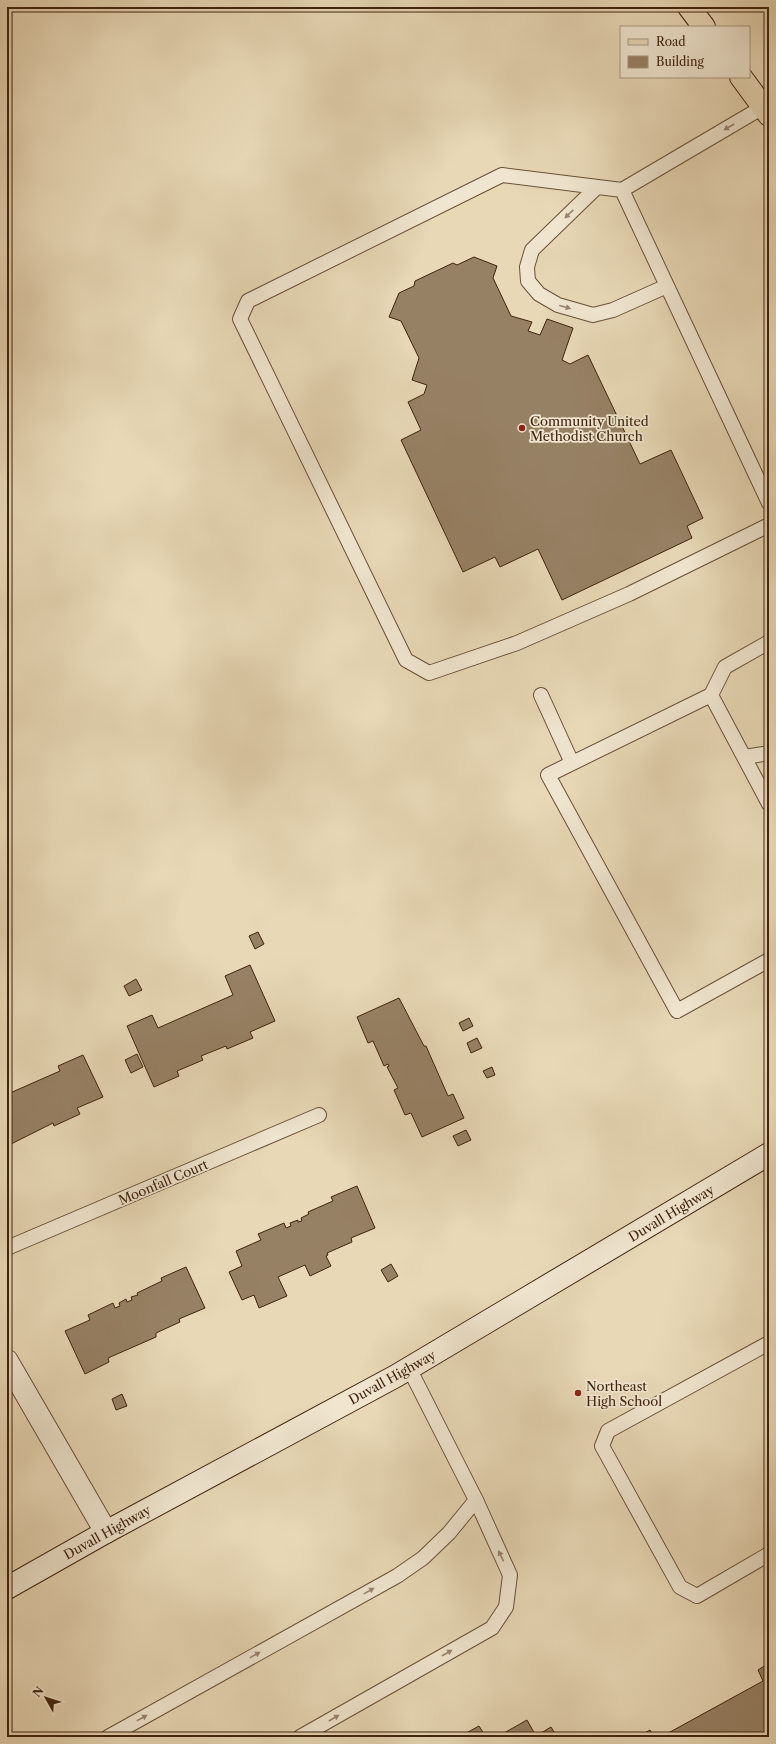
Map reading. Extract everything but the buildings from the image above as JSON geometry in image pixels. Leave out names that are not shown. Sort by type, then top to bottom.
[{"type":"main road","points":[[689,7],[703,26]]},
{"type":"main road","points":[[742,78],[766,111]]},
{"type":"street","name":"Duvall Highway","points":[[7,1588],[106,1532],[409,1368],[769,1154]]},
{"type":"street","points":[[7,1361],[106,1532]]},
{"type":"lane","points":[[766,111],[622,190],[502,175],[248,301],[240,319],[406,660],[428,673],[517,643],[629,594],[769,525]]},
{"type":"lane","points":[[597,187],[532,250],[527,267],[528,282],[540,294],[558,306],[593,315],[613,310],[668,286]]},
{"type":"lane","points":[[622,190],[769,503]]},
{"type":"lane","points":[[769,642],[725,668],[711,695],[548,776],[677,1011],[769,960]]},
{"type":"lane","points":[[541,695],[572,763]]},
{"type":"lane","points":[[711,695],[769,804]]},
{"type":"lane","points":[[744,757],[769,753]]},
{"type":"lane","name":"Moonfall Court","points":[[7,1248],[319,1115]]},
{"type":"lane","points":[[769,1342],[608,1431],[602,1446],[680,1587],[697,1596],[769,1554]]},
{"type":"lane","points":[[300,1737],[492,1628],[506,1607],[510,1575],[476,1500],[409,1368]]},
{"type":"lane","points":[[108,1737],[397,1576],[423,1558],[449,1533],[476,1500]]},
{"type":"place","name":"Community United Methodist Church","points":[[522,428]]},
{"type":"place","name":"Northeast High School","points":[[578,1393]]}]
